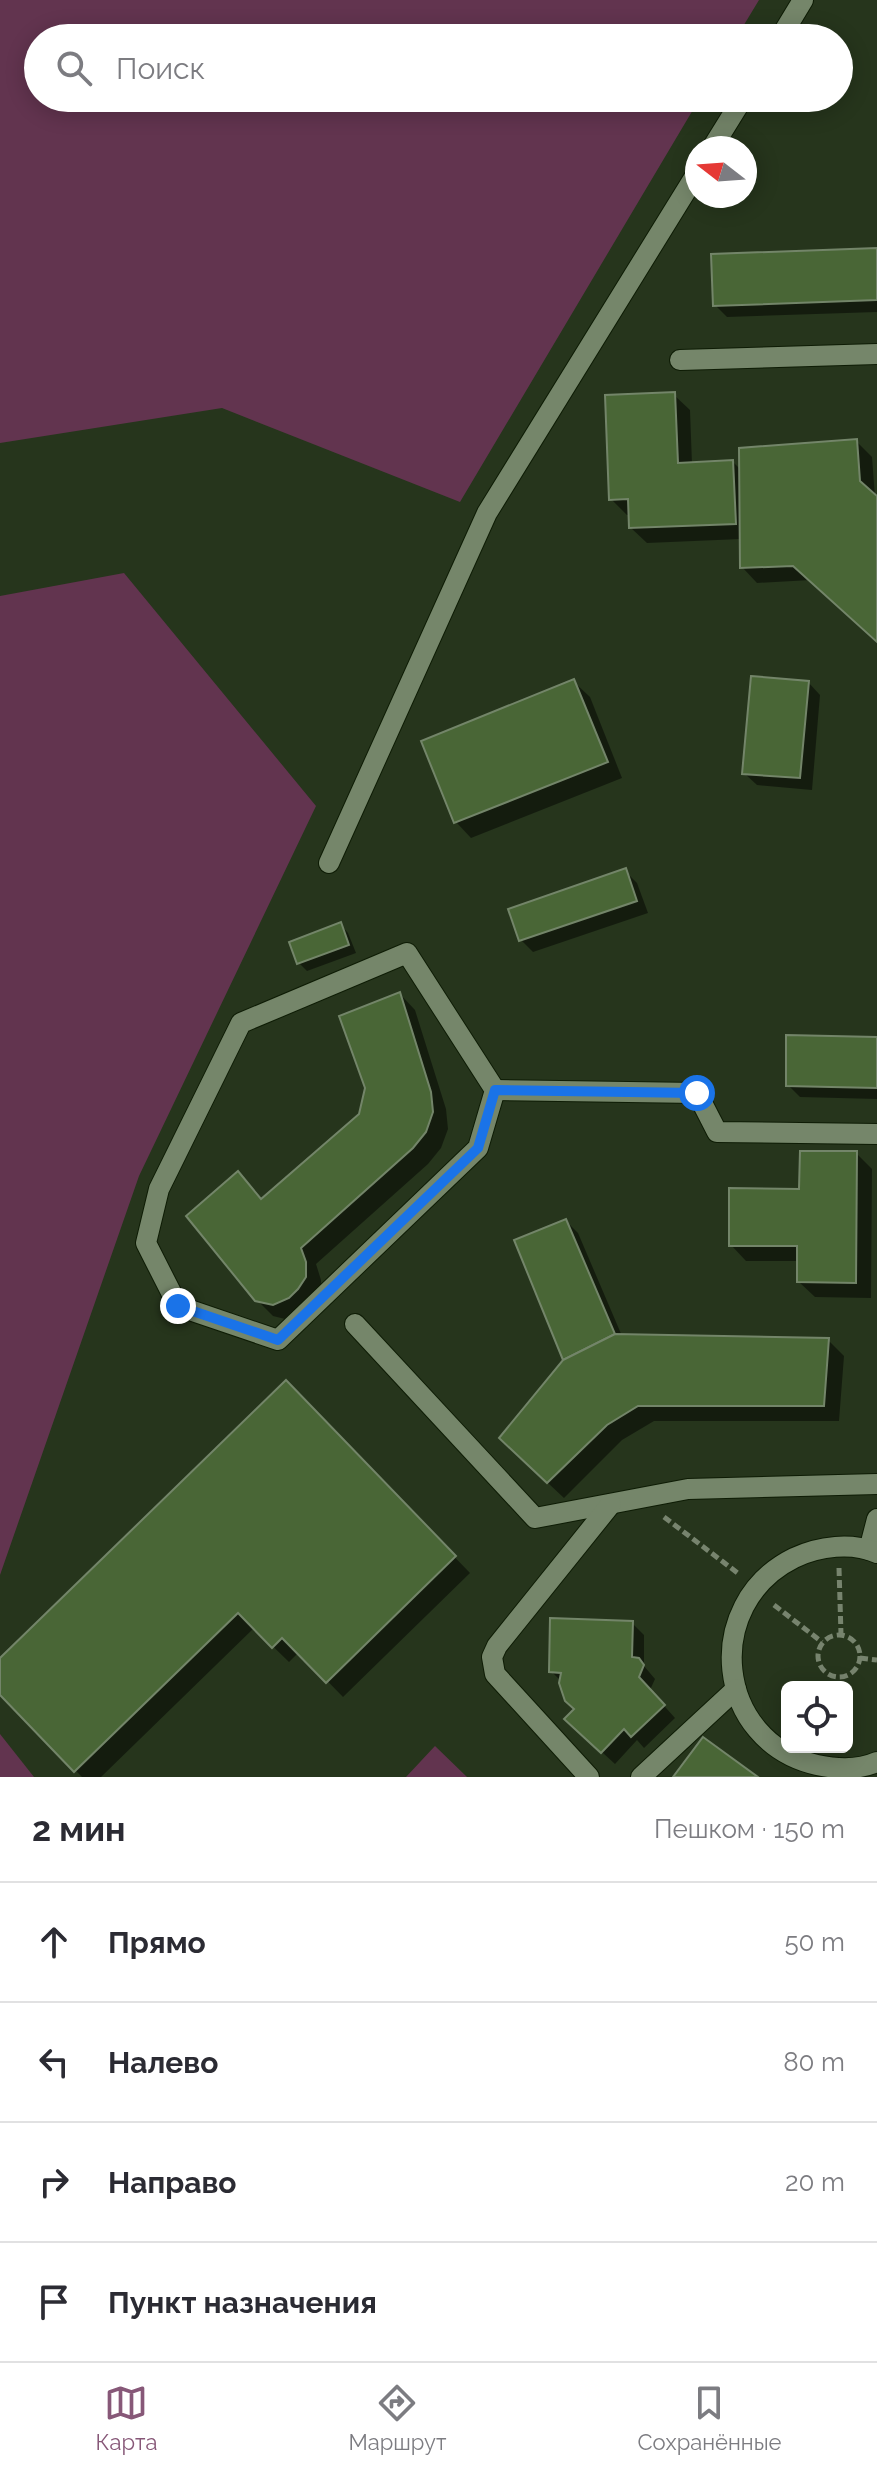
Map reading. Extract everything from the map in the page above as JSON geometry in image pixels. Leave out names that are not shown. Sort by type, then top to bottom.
[{"type":"street","points":[[788,24],[803,0]]},
{"type":"street","points":[[719,136],[734,112]]},
{"type":"street","points":[[329,863],[487,513],[685,192]]},
{"type":"street","points":[[680,360],[877,354]]},
{"type":"street","points":[[407,953],[495,1090],[478,1148],[278,1340],[178,1306],[146,1243],[159,1189],[241,1023],[407,953]]},
{"type":"street","points":[[495,1090],[697,1093],[717,1132],[877,1134]]},
{"type":"street","points":[[355,1324],[535,1518],[688,1489],[877,1484]]},
{"type":"street","points":[[589,1777],[495,1674],[492,1657],[497,1646],[611,1504]]},
{"type":"street","points":[[877,1519],[873,1552],[839,1547],[808,1552],[778,1566],[754,1590],[738,1616],[731,1647],[733,1680],[745,1713],[768,1742],[799,1761],[834,1769],[877,1762]]},
{"type":"street","points":[[641,1777],[736,1689]]},
{"type":"path","points":[[639,1498],[740,1575]]},
{"type":"path","points":[[839,1559],[841,1634]]},
{"type":"path","points":[[773,1604],[822,1642]]},
{"type":"path","points":[[841,1634],[853,1640],[860,1658],[853,1672],[836,1677],[827,1673],[818,1662],[822,1642],[841,1634]]},
{"type":"path","points":[[860,1658],[877,1660]]},
{"type":"path","points":[[835,1681],[836,1677]]},
{"type":"shaded area","points":[[0,0],[759,0],[744,24],[24,24],[24,112],[692,112],[460,502],[222,408],[0,443]]},
{"type":"shaded area","points":[[124,573],[316,806],[139,1176],[0,1575],[0,596]]},
{"type":"shaded area","points":[[0,1734],[34,1777],[0,1777]]},
{"type":"shaded area","points":[[435,1746],[467,1777],[406,1777]]},
{"type":"building","points":[[877,248],[877,300],[713,306],[711,254]]},
{"type":"building","points":[[675,392],[678,463],[733,460],[736,524],[629,528],[628,499],[609,500],[605,395]]},
{"type":"building","points":[[857,439],[860,481],[877,496],[877,642],[793,566],[740,568],[739,448]]},
{"type":"building","points":[[751,676],[809,681],[800,778],[742,774]]},
{"type":"building","points":[[574,679],[608,762],[454,823],[421,741]]},
{"type":"building","points":[[626,868],[637,901],[519,941],[508,909]]},
{"type":"building","points":[[341,922],[349,945],[297,964],[289,942]]},
{"type":"building","points":[[400,992],[431,1092],[433,1112],[426,1132],[413,1148],[301,1248],[306,1262],[306,1277],[289,1298],[273,1305],[255,1301],[186,1216],[238,1171],[261,1199],[359,1114],[365,1088],[339,1016]]},
{"type":"building","points":[[786,1035],[877,1037],[877,1088],[786,1086]]},
{"type":"building","points":[[800,1151],[857,1151],[856,1283],[797,1282],[797,1246],[729,1246],[729,1188],[799,1189]]},
{"type":"building","points":[[566,1219],[615,1334],[563,1360],[514,1240]]},
{"type":"building","points":[[615,1334],[829,1338],[824,1406],[638,1406],[607,1425],[547,1483],[499,1438],[563,1360]]},
{"type":"building","points":[[286,1380],[456,1556],[326,1683],[282,1638],[272,1648],[238,1613],[74,1772],[0,1695],[0,1658]]},
{"type":"building","points":[[550,1618],[633,1621],[632,1657],[639,1658],[644,1665],[639,1677],[665,1705],[631,1737],[624,1729],[601,1753],[564,1719],[574,1709],[565,1701],[559,1683],[561,1673],[549,1672]]},
{"type":"building","points":[[703,1737],[758,1777],[673,1777]]},
{"type":"route","points":[[178,1306],[278,1340],[478,1148],[495,1090],[697,1093]]}]
